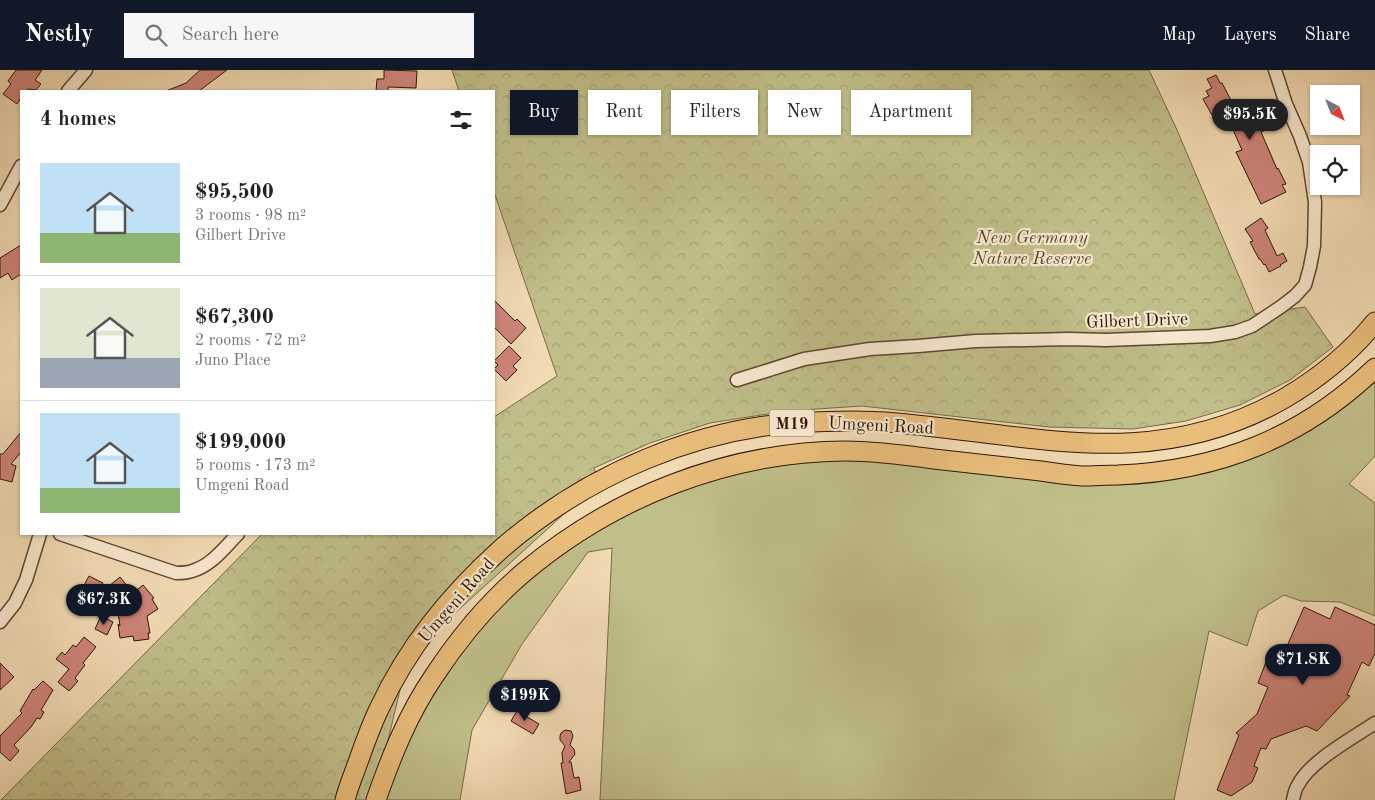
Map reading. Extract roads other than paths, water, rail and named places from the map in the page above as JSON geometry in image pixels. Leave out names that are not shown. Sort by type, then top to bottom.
[{"type":"highway","name":"Umgeni Road","points":[[345,800],[380,706],[408,656],[439,614],[472,577],[511,541],[558,507],[599,482],[634,464],[683,446],[731,432],[772,425],[812,422],[904,423],[1042,440],[1094,444],[1157,442],[1206,431],[1240,420],[1271,406],[1324,372],[1348,351],[1375,322]]},
{"type":"highway","name":"Umgeni Road","points":[[376,800],[404,729],[432,678],[462,636],[494,600],[522,574],[579,531],[628,504],[674,483],[700,474],[758,460],[804,453],[846,451],[892,454],[1083,476],[1140,474],[1187,468],[1244,452],[1294,430],[1340,398],[1375,368]]},
{"type":"highway","points":[[334,800],[353,747],[372,710],[408,656]]},
{"type":"street","points":[[69,90],[86,70]]},
{"type":"street","name":"Gilbert Drive","points":[[737,380],[804,359],[870,348],[976,341],[1106,340],[1210,336],[1235,332],[1252,326],[1295,296],[1305,285],[1314,246],[1315,202],[1309,162],[1275,70]]},
{"type":"street","points":[[0,204],[20,168]]},
{"type":"street","points":[[0,622],[15,603],[26,580],[40,535]]},
{"type":"street","points":[[63,535],[176,573],[190,572],[201,568],[213,560],[237,535]]},
{"type":"street","points":[[1293,800],[1297,786],[1304,776],[1323,758],[1375,723]]},
{"type":"park label","name":"New Germany Nature Reserve","points":[[1032,247]]}]
